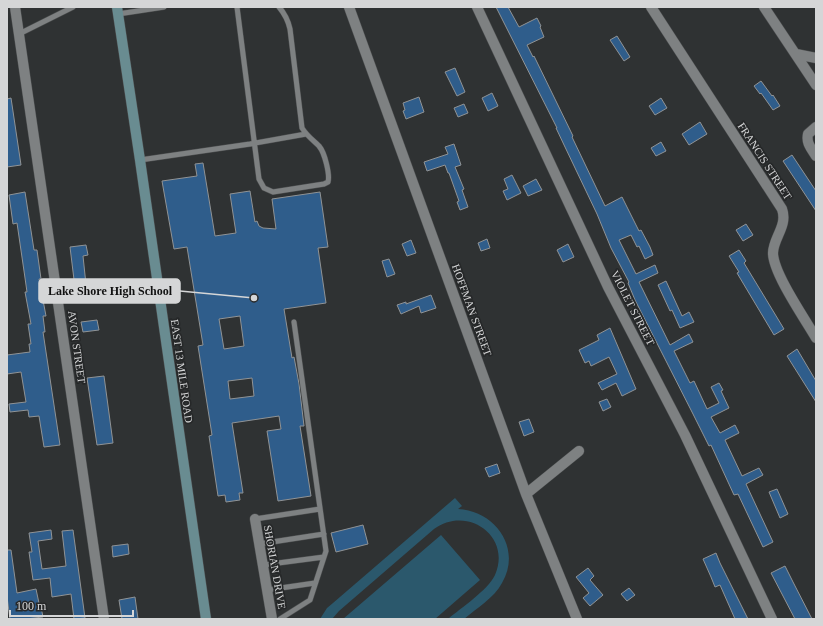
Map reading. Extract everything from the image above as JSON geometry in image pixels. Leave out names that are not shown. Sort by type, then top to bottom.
[{"type":"main road","name":"EAST 13 MILE ROAD","points":[[117,10],[206,619]]},
{"type":"street","name":"AVON STREET","points":[[15,7],[104,619]]},
{"type":"street","name":"HOFFMAN STREET","points":[[349,7],[526,494],[576,619]]},
{"type":"street","name":"VIOLET STREET","points":[[477,7],[606,281],[685,435],[772,619]]},
{"type":"street","name":"FRANCIS STREET","points":[[650,7],[782,210],[784,218],[774,246],[774,260],[776,269],[816,338]]},
{"type":"street","points":[[764,7],[816,85]]},
{"type":"street","points":[[796,54],[816,58]]},
{"type":"street","points":[[816,127],[808,134],[807,142],[816,156]]},
{"type":"street","points":[[526,494],[579,451]]},
{"type":"street","name":"SHORIAN DRIVE","points":[[255,519],[272,619]]},
{"type":"lane","points":[[19,34],[73,7]]},
{"type":"lane","points":[[117,10],[164,7]]},
{"type":"lane","points":[[237,7],[259,179],[264,188],[273,192],[324,184],[328,182],[329,178],[323,153],[320,147],[306,134],[302,128],[288,20],[279,7]]},
{"type":"lane","points":[[140,160],[254,144],[306,134]]},
{"type":"lane","points":[[280,619],[310,600],[326,551],[294,322]]},
{"type":"lane","points":[[255,519],[320,509]]},
{"type":"lane","points":[[259,544],[324,534]]},
{"type":"lane","points":[[263,565],[324,557]]},
{"type":"lane","points":[[267,590],[315,583]]},
{"type":"shaded area","points":[[455,498],[462,506],[458,509],[472,511],[494,524],[502,534],[507,545],[509,557],[507,570],[499,588],[490,598],[464,619],[448,619],[487,587],[495,575],[499,561],[497,548],[492,537],[483,528],[472,523],[460,521],[447,522],[434,529],[339,611],[332,619],[320,619],[327,608]]},
{"type":"shaded area","points":[[441,535],[480,580],[435,619],[343,619]]},
{"type":"building","points":[[496,7],[508,7],[519,27],[537,18],[544,37],[527,45],[533,57],[534,56],[573,136],[572,137],[605,206],[622,197],[639,231],[641,230],[650,247],[653,255],[645,259],[639,246],[637,247],[631,235],[619,240],[636,274],[655,265],[658,273],[639,282],[670,345],[689,334],[693,342],[674,351],[690,383],[694,381],[707,409],[719,403],[711,387],[719,383],[723,390],[721,391],[729,408],[711,417],[720,433],[735,425],[739,433],[725,440],[742,476],[759,468],[763,475],[746,484],[773,542],[763,547],[738,494],[734,495],[711,445],[709,446],[635,300],[628,283],[629,282],[611,248],[557,128]]},
{"type":"building","points":[[617,36],[630,57],[624,61],[610,40]]},
{"type":"building","points":[[455,68],[465,92],[457,96],[445,72]]},
{"type":"building","points":[[761,81],[780,106],[773,110],[761,93],[760,94],[754,86]]},
{"type":"building","points":[[492,93],[498,106],[488,111],[482,98]]},
{"type":"building","points":[[419,97],[424,112],[406,119],[403,111],[405,110],[403,103]]},
{"type":"building","points":[[11,98],[21,165],[7,167],[7,99]]},
{"type":"building","points":[[661,98],[667,108],[655,115],[649,106]]},
{"type":"building","points":[[464,104],[468,113],[458,117],[454,108]]},
{"type":"building","points":[[700,122],[707,134],[689,145],[682,134]]},
{"type":"building","points":[[661,142],[666,151],[656,156],[651,148]]},
{"type":"building","points":[[454,144],[461,165],[455,167],[464,189],[462,190],[468,207],[460,210],[457,202],[459,201],[445,165],[427,171],[424,162],[448,154],[445,147]]},
{"type":"building","points":[[792,155],[816,191],[816,211],[783,161]]},
{"type":"building","points":[[203,163],[215,236],[236,233],[230,194],[250,191],[255,222],[257,221],[259,226],[263,228],[276,229],[272,199],[320,192],[328,247],[318,248],[326,303],[284,309],[292,358],[294,357],[299,384],[304,426],[300,426],[311,496],[278,501],[267,431],[281,429],[279,416],[232,423],[243,493],[239,493],[240,500],[226,502],[225,495],[218,496],[209,436],[212,435],[198,346],[203,345],[187,247],[174,249],[162,181],[197,176],[195,164]],"holes":[[[240,316],[244,346],[224,349],[219,319]],[[252,378],[254,396],[230,399],[228,381]]]},
{"type":"building","points":[[512,175],[521,193],[507,200],[503,191],[508,189],[504,179]]},
{"type":"building","points":[[536,179],[542,190],[528,196],[523,186]]},
{"type":"building","points":[[25,192],[34,250],[37,250],[41,279],[39,279],[46,316],[43,316],[45,332],[43,332],[60,445],[44,447],[39,416],[29,417],[28,410],[10,412],[9,404],[26,402],[21,372],[7,374],[7,355],[30,352],[29,344],[31,344],[28,324],[31,324],[25,292],[27,292],[17,223],[13,224],[9,195]]},
{"type":"building","points":[[746,224],[753,235],[743,241],[736,230]]},
{"type":"building","points":[[487,239],[490,248],[481,251],[478,243]]},
{"type":"building","points":[[411,240],[416,253],[407,256],[402,244]]},
{"type":"building","points":[[568,244],[574,257],[563,262],[557,250]]},
{"type":"building","points":[[86,245],[88,255],[83,256],[87,294],[76,296],[70,247]]},
{"type":"building","points":[[739,250],[746,261],[744,263],[784,329],[774,335],[737,273],[739,272],[729,256]]},
{"type":"building","points":[[389,259],[395,274],[387,277],[382,261]]},
{"type":"building","points":[[666,281],[682,316],[689,312],[694,322],[680,328],[658,285]]},
{"type":"building","points":[[431,295],[436,308],[421,313],[419,306],[401,314],[397,305],[406,302],[406,304]]},
{"type":"building","points":[[97,320],[99,330],[83,332],[81,322]]},
{"type":"building","points":[[610,328],[636,389],[622,396],[616,383],[602,390],[598,383],[617,374],[609,357],[591,366],[589,361],[585,363],[579,350],[599,340],[597,335]]},
{"type":"building","points":[[797,349],[816,381],[816,402],[787,356]]},
{"type":"building","points":[[104,376],[113,443],[97,445],[87,378]]},
{"type":"building","points":[[607,399],[611,407],[603,411],[599,402]]},
{"type":"building","points":[[529,419],[534,432],[524,436],[519,422]]},
{"type":"building","points":[[497,464],[500,473],[489,477],[485,468]]},
{"type":"building","points":[[777,489],[788,514],[780,518],[769,492]]},
{"type":"building","points":[[363,525],[368,544],[336,552],[331,533]]},
{"type":"building","points":[[51,530],[52,539],[38,541],[42,569],[66,566],[62,531],[73,530],[85,618],[74,619],[71,594],[52,597],[50,578],[33,580],[29,552],[32,552],[29,533]]},
{"type":"building","points":[[128,544],[129,554],[113,557],[112,546]]},
{"type":"building","points":[[7,550],[11,550],[17,593],[36,589],[43,617],[10,619],[7,597]]},
{"type":"building","points":[[716,553],[748,619],[735,619],[720,585],[715,587],[703,559]]},
{"type":"building","points":[[785,566],[812,619],[795,619],[771,573]]},
{"type":"building","points":[[588,568],[594,576],[590,580],[603,595],[590,606],[583,598],[589,593],[576,577]]},
{"type":"building","points":[[629,588],[635,595],[627,601],[621,594]]},
{"type":"building","points":[[135,597],[138,619],[122,619],[119,600]]},
{"type":"place","name":"Lake Shore High School","points":[[254,298]]}]
